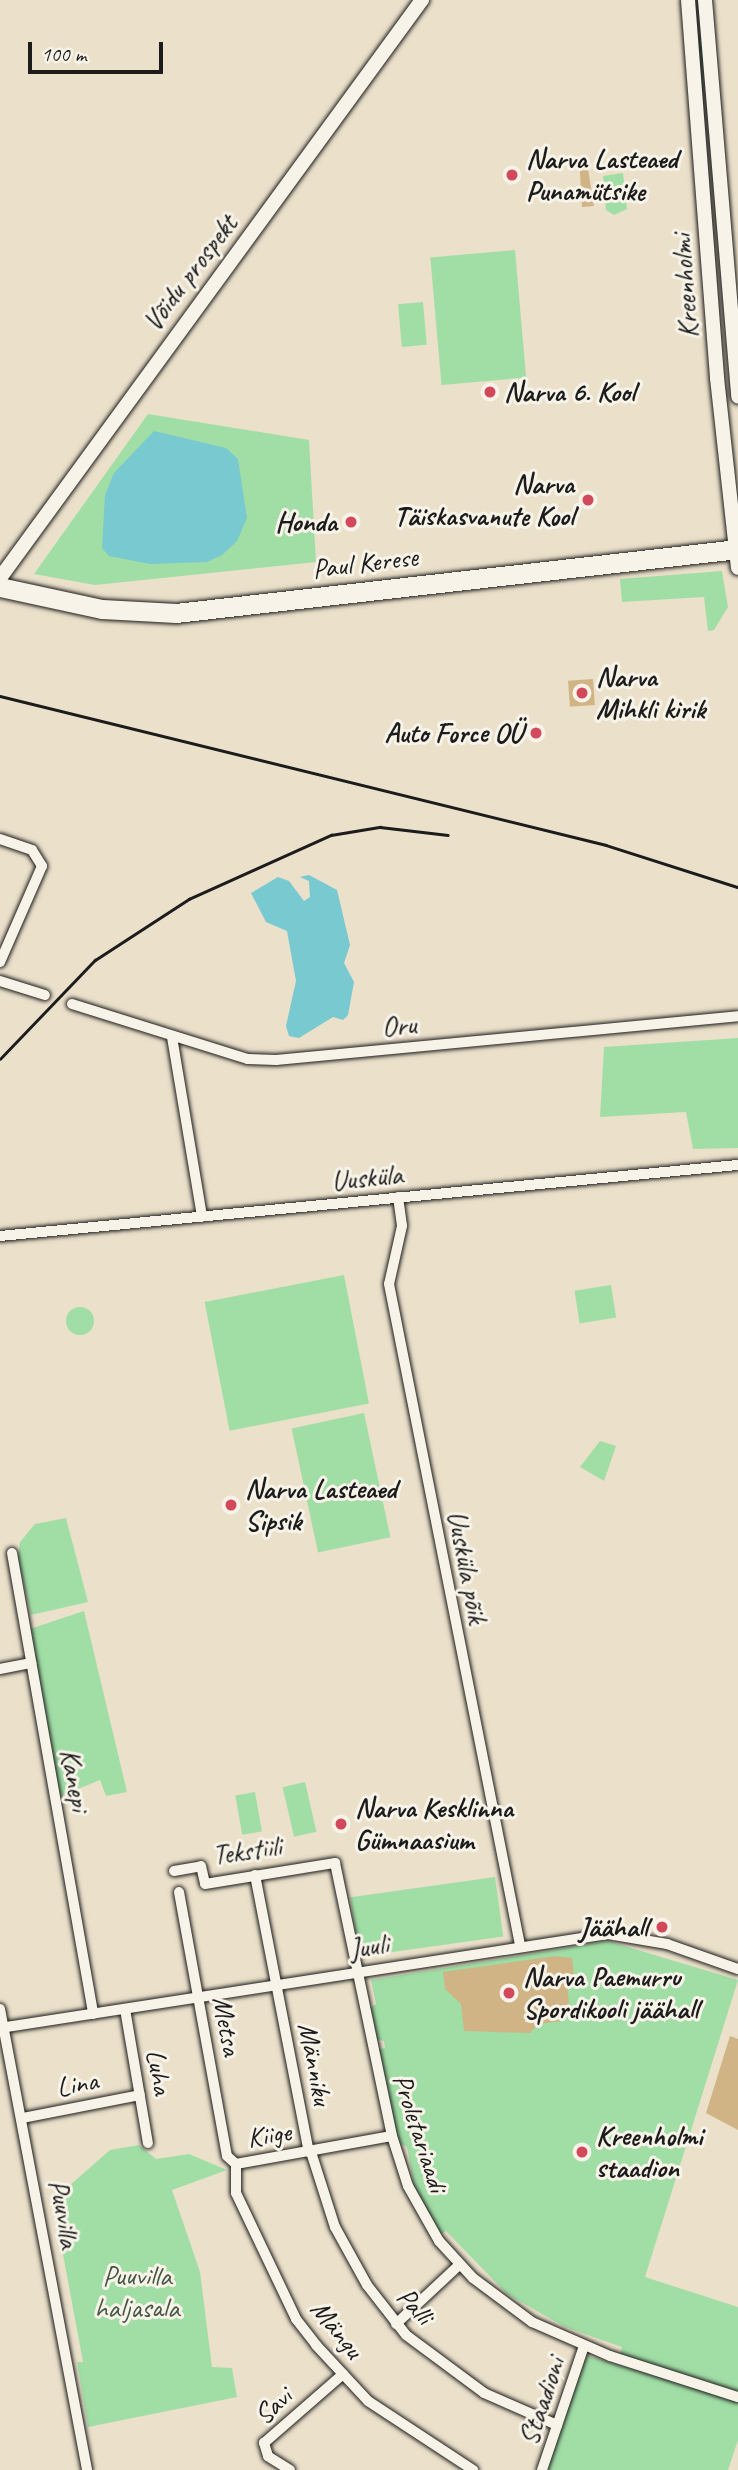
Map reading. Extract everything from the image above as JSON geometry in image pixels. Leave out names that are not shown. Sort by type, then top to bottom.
[{"type":"highway","name":"Paul Kerese","points":[[0,587],[102,610],[176,613],[737,555]]},
{"type":"main road","name":"Võidu prospekt","points":[[0,578],[422,0]]},
{"type":"main road","name":"Kreenholmi","points":[[688,0],[737,555]]},
{"type":"main road","name":"Kreenholmi","points":[[705,0],[732,254],[738,397]]},
{"type":"street","points":[[0,839],[32,850],[42,866],[0,962]]},
{"type":"street","points":[[0,981],[45,995]]},
{"type":"street","name":"Oru","points":[[72,1004],[248,1059],[276,1060],[738,1016]]},
{"type":"street","points":[[172,1037],[202,1217]]},
{"type":"street","name":"Uusküla","points":[[0,1236],[738,1165]]},
{"type":"street","name":"Uusküla põik","points":[[398,1198],[402,1226],[389,1284],[520,1945]]},
{"type":"street","name":"Kanepi","points":[[12,1553],[93,2014]]},
{"type":"street","points":[[0,1670],[31,1663]]},
{"type":"street","name":"Tekstiili","points":[[174,1871],[201,1866],[205,1884],[335,1863]]},
{"type":"street","name":"Proletariaadi","points":[[335,1863],[392,2136],[417,2205],[459,2265],[511,2310],[584,2346],[738,2397]]},
{"type":"street","name":"Männiku","points":[[255,1875],[310,2152]]},
{"type":"street","name":"Metsa","points":[[179,1892],[227,2156],[236,2164]]},
{"type":"street","name":"Juuli","points":[[2,2028],[520,1945],[631,1935],[738,1969]]},
{"type":"street","name":"Puuvilla","points":[[0,2009],[23,2118],[87,2470]]},
{"type":"street","name":"Luha","points":[[125,2009],[148,2143]]},
{"type":"street","name":"Lina","points":[[23,2118],[140,2095]]},
{"type":"street","name":"Kiige","points":[[236,2164],[392,2136]]},
{"type":"street","name":"Palli","points":[[310,2152],[335,2227],[396,2324],[484,2393],[557,2425]]},
{"type":"street","name":"Mängu","points":[[236,2164],[236,2193],[296,2319],[343,2374],[415,2437],[473,2470]]},
{"type":"street","points":[[396,2324],[459,2265]]},
{"type":"street","name":"Staadioni","points":[[542,2470],[584,2346]]},
{"type":"street","name":"Savi","points":[[290,2470],[268,2456],[264,2443],[343,2374]]},
{"type":"green space","points":[[697,38],[703,38],[703,158],[697,158]]},
{"type":"green space","points":[[623,173],[627,209],[614,215],[606,210],[603,176]]},
{"type":"green space","points":[[515,250],[526,378],[441,385],[430,257]]},
{"type":"green space","points":[[423,302],[427,345],[402,347],[398,304]]},
{"type":"green space","points":[[148,414],[309,440],[316,562],[95,585],[34,574]]},
{"type":"green space","points":[[722,571],[728,607],[714,630],[708,631],[704,597],[622,602],[620,579]]},
{"type":"green space","points":[[738,1038],[738,1148],[693,1149],[686,1112],[600,1117],[604,1047]]},
{"type":"green space","points":[[344,1275],[369,1404],[230,1431],[205,1302]]},
{"type":"green space","points":[[611,1285],[616,1318],[580,1323],[574,1291]]},
{"type":"green space","points":[[80,1307],[90,1311],[94,1321],[90,1331],[80,1335],[70,1331],[66,1321],[70,1311]]},
{"type":"green space","points":[[364,1413],[390,1537],[318,1553],[292,1428]]},
{"type":"green space","points":[[600,1441],[616,1446],[604,1481],[580,1467]]},
{"type":"green space","points":[[66,1518],[88,1602],[31,1615],[18,1559],[20,1542],[35,1524]]},
{"type":"green space","points":[[84,1611],[127,1792],[106,1796],[100,1780],[58,1797],[30,1629]]},
{"type":"green space","points":[[305,1782],[316,1832],[294,1837],[283,1787]]},
{"type":"green space","points":[[255,1792],[262,1831],[242,1835],[235,1795]]},
{"type":"green space","points":[[495,1877],[503,1936],[359,1957],[350,1897]]},
{"type":"green space","points":[[608,1941],[738,1980],[645,2277],[738,2307],[738,2394],[620,2355],[622,2347],[565,2327],[507,2294],[446,2231],[441,2234],[415,2190],[407,2147],[398,2142],[379,2049],[385,2048],[384,2041],[375,2039],[369,2008],[376,2004],[371,1980]]},
{"type":"green space","name":"Puuvilla haljasala","points":[[139,2145],[156,2159],[189,2154],[227,2170],[172,2190],[200,2272],[212,2367],[232,2368],[237,2397],[88,2427],[77,2362],[83,2362],[52,2195],[61,2193],[110,2150]]},
{"type":"green space","points":[[585,2355],[738,2401],[738,2440],[728,2470],[546,2470]]},
{"type":"water","points":[[154,431],[226,448],[238,459],[247,518],[237,541],[222,555],[207,562],[150,564],[109,556],[102,548],[105,495],[114,473]]},
{"type":"water","points":[[309,875],[337,890],[350,945],[344,963],[354,982],[348,1015],[343,1020],[333,1017],[299,1038],[289,1036],[286,1026],[296,981],[287,931],[266,922],[251,893],[278,877],[289,881],[304,901],[310,897],[309,881],[300,877]]},
{"type":"building","points":[[586,157],[594,206],[582,207],[579,158]]},
{"type":"building","name":"Narva Mihkli kirik","points":[[593,679],[595,705],[570,707],[568,681]]},
{"type":"building","name":"Narva Paemurru Spordikooli jäähall","points":[[555,1956],[572,1958],[574,1975],[567,1984],[570,2012],[561,2013],[562,2021],[538,2024],[530,2033],[464,2031],[461,2004],[445,1989],[443,1972]]},
{"type":"building","points":[[730,2036],[738,2039],[738,2130],[706,2113]]},
{"type":"railway","points":[[0,696],[606,845],[738,887]]},
{"type":"railway","points":[[0,1059],[95,960],[189,899],[331,835],[380,827],[448,835]]},
{"type":"place","name":"Narva Lasteaed Punamütsike","points":[[512,175]]},
{"type":"place","name":"Narva 6. Kool","points":[[490,392]]},
{"type":"place","name":"Narva Täiskasvanute Kool","points":[[588,500]]},
{"type":"place","name":"Honda","points":[[351,522]]},
{"type":"place","name":"Narva Mihkli kirik","points":[[582,693]]},
{"type":"place","name":"Auto Force OÜ","points":[[536,733]]},
{"type":"place","name":"Narva Lasteaed Sipsik","points":[[231,1505]]},
{"type":"place","name":"Narva Kesklinna Gümnaasium","points":[[341,1824]]},
{"type":"place","name":"Jäähall","points":[[662,1927]]},
{"type":"place","name":"Narva Paemurru Spordikooli jäähall","points":[[509,1993]]},
{"type":"place","name":"Kreenholmi staadion","points":[[582,2152]]}]
